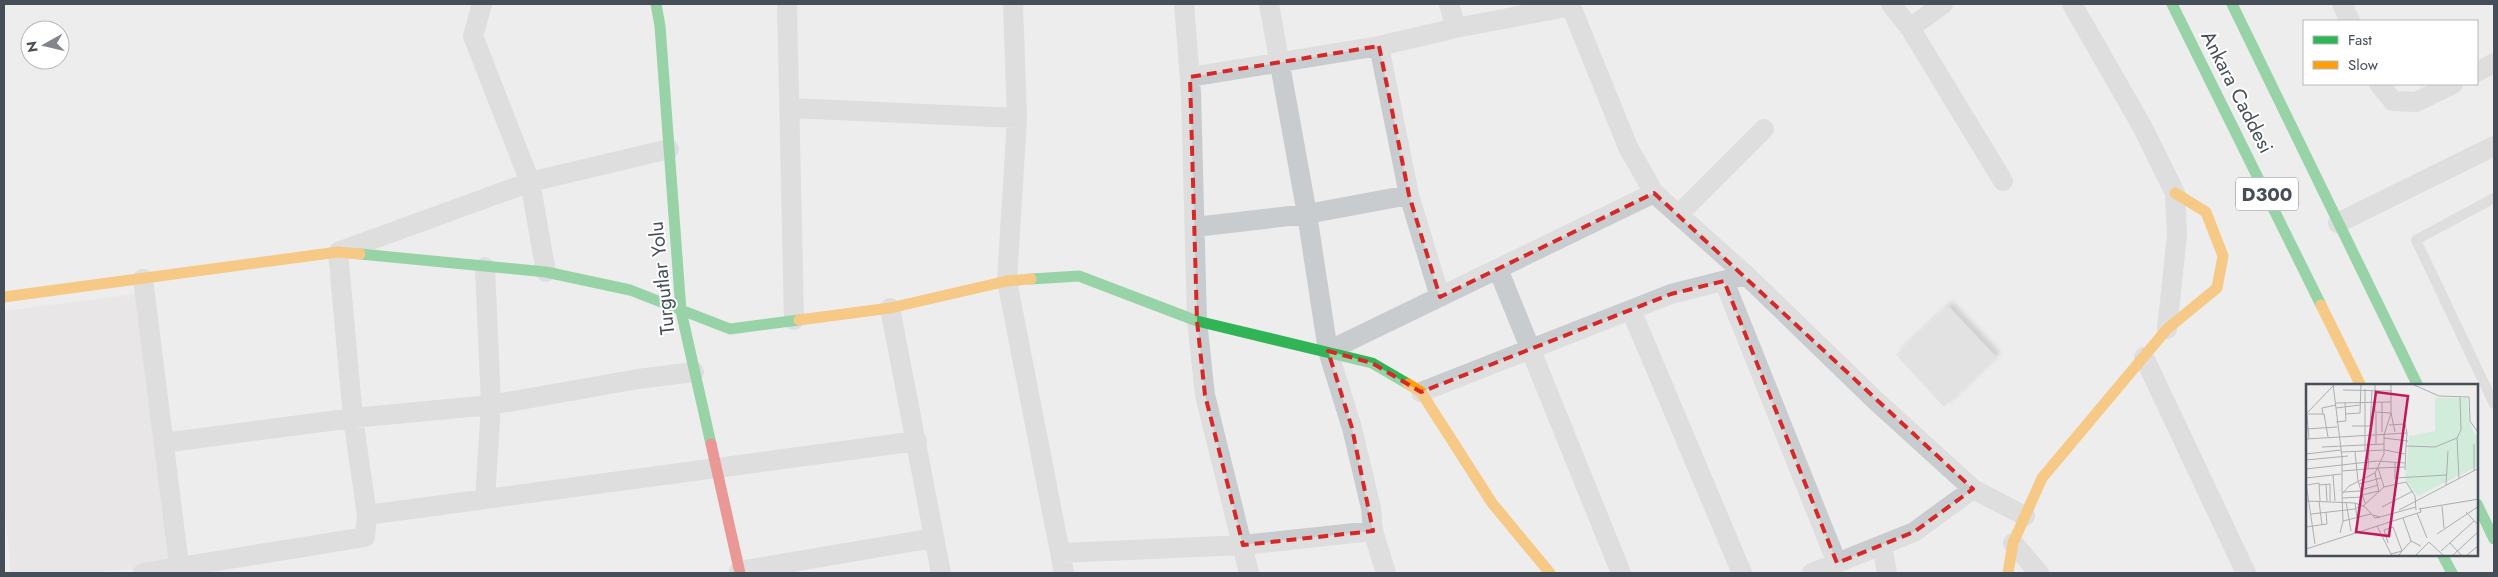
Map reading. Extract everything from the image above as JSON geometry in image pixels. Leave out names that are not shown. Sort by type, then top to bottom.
[{"type":"main road","name":"Turgutlar Yolu","points":[[656,4],[660,26],[681,311],[739,572]]},
{"type":"main road","name":"Ankara Caddesi","points":[[2172,4],[2360,384]]},
{"type":"main road","name":"Ankara Caddesi","points":[[2232,4],[2417,384]]},
{"type":"main road","points":[[2008,573],[2013,543],[2042,478],[2167,329],[2217,288],[2223,256],[2206,212],[2175,193]]},
{"type":"main road","points":[[4,297],[338,252],[546,272],[630,290],[730,329],[890,308],[1007,281],[1078,276],[1197,320],[1372,363],[1420,392],[1492,503],[1550,573]]},
{"type":"main road","points":[[2478,506],[2494,539]]},
{"type":"main road","points":[[2444,557],[2452,573]]},
{"type":"street","points":[[482,4],[473,36],[530,182],[546,272]]},
{"type":"street","points":[[787,4],[794,320]]},
{"type":"street","points":[[1013,4],[1017,118],[1007,281],[1064,573]]},
{"type":"street","points":[[1184,4],[1190,77],[1197,320],[1206,395],[1249,573]]},
{"type":"street","points":[[1269,4],[1307,214],[1328,351],[1352,428],[1371,508],[1373,531],[1386,573]]},
{"type":"street","points":[[1449,4],[1456,28]]},
{"type":"street","points":[[1892,4],[1910,28],[2003,181]]},
{"type":"street","points":[[1910,28],[1943,4]]},
{"type":"street","points":[[2072,4],[2143,128],[2175,193],[2177,235],[2167,329]]},
{"type":"street","points":[[2342,4],[2350,20]]},
{"type":"street","points":[[1190,77],[1379,46],[1456,28],[1571,5],[1628,147],[1654,193],[1746,275],[1875,400],[1973,489],[2025,516]]},
{"type":"street","points":[[1379,46],[1409,195],[1440,297]]},
{"type":"street","points":[[2478,71],[2494,63]]},
{"type":"street","points":[[2380,85],[2392,101],[2416,102],[2451,85]]},
{"type":"street","points":[[789,108],[1017,118]]},
{"type":"street","points":[[1678,215],[1764,129]]},
{"type":"street","points":[[2338,223],[2494,146]]},
{"type":"street","points":[[143,573],[179,570],[365,537],[367,515],[354,418],[338,252],[530,182],[669,149]]},
{"type":"street","points":[[1328,351],[1654,193]]},
{"type":"street","points":[[1195,227],[1307,214],[1409,195]]},
{"type":"street","points":[[485,267],[491,405],[485,499]]},
{"type":"street","points":[[1498,269],[1621,573]]},
{"type":"street","points":[[1420,392],[1671,294],[1746,275]]},
{"type":"street","points":[[143,279],[179,570]]},
{"type":"street","points":[[1724,281],[1837,563]]},
{"type":"street","points":[[890,308],[941,573]]},
{"type":"street","points":[[1631,310],[1742,573]]},
{"type":"street","points":[[2144,357],[2246,573]]},
{"type":"street","points":[[163,443],[354,418],[491,405],[638,379],[694,372]]},
{"type":"street","points":[[367,515],[917,441]]},
{"type":"street","points":[[1812,573],[1914,532],[1973,489]]},
{"type":"street","points":[[1060,553],[1243,545],[1373,531]]},
{"type":"street","points":[[739,572],[934,538]]},
{"type":"street","points":[[2013,543],[2040,573]]},
{"type":"street","points":[[1882,545],[1887,573]]},
{"type":"lane","points":[[2494,198],[2416,240],[2492,392],[2494,404]]},
{"type":"highlighted area","points":[[1379,46],[1409,195],[1440,297],[1654,193],[1973,489],[1914,532],[1837,563],[1724,281],[1671,294],[1421,392],[1372,363],[1328,351],[1352,428],[1373,531],[1243,545],[1205,395],[1197,321],[1190,77]]},
{"type":"shaded area","points":[[135,294],[170,566],[85,573],[11,573],[4,501],[4,311]]},
{"type":"building","points":[[1948,306],[1996,357],[1944,407],[1896,355]]},
{"type":"traffic: fast","points":[[656,4],[660,26],[681,311],[711,444]]},
{"type":"traffic: fast","points":[[2172,4],[2321,305]]},
{"type":"traffic: fast","points":[[2232,4],[2417,384]]},
{"type":"traffic: fast","points":[[360,254],[546,272],[630,290],[730,329],[799,320]]},
{"type":"traffic: fast","points":[[1031,279],[1079,276],[1197,321],[1372,363],[1408,384]]},
{"type":"traffic: fast","points":[[2478,506],[2494,539]]},
{"type":"traffic: fast","points":[[2444,557],[2452,573]]},
{"type":"traffic: slow","points":[[2008,573],[2013,543],[2042,478],[2167,329],[2217,288],[2223,256],[2206,212],[2175,193]]},
{"type":"traffic: slow","points":[[4,297],[338,252],[360,254]]},
{"type":"traffic: slow","points":[[799,320],[890,308],[1007,281],[1031,279]]},
{"type":"traffic: slow","points":[[2321,305],[2360,384]]},
{"type":"traffic: slow","points":[[1408,384],[1421,392],[1492,503],[1550,573]]},
{"type":"traffic: jam","points":[[711,444],[740,573]]}]
